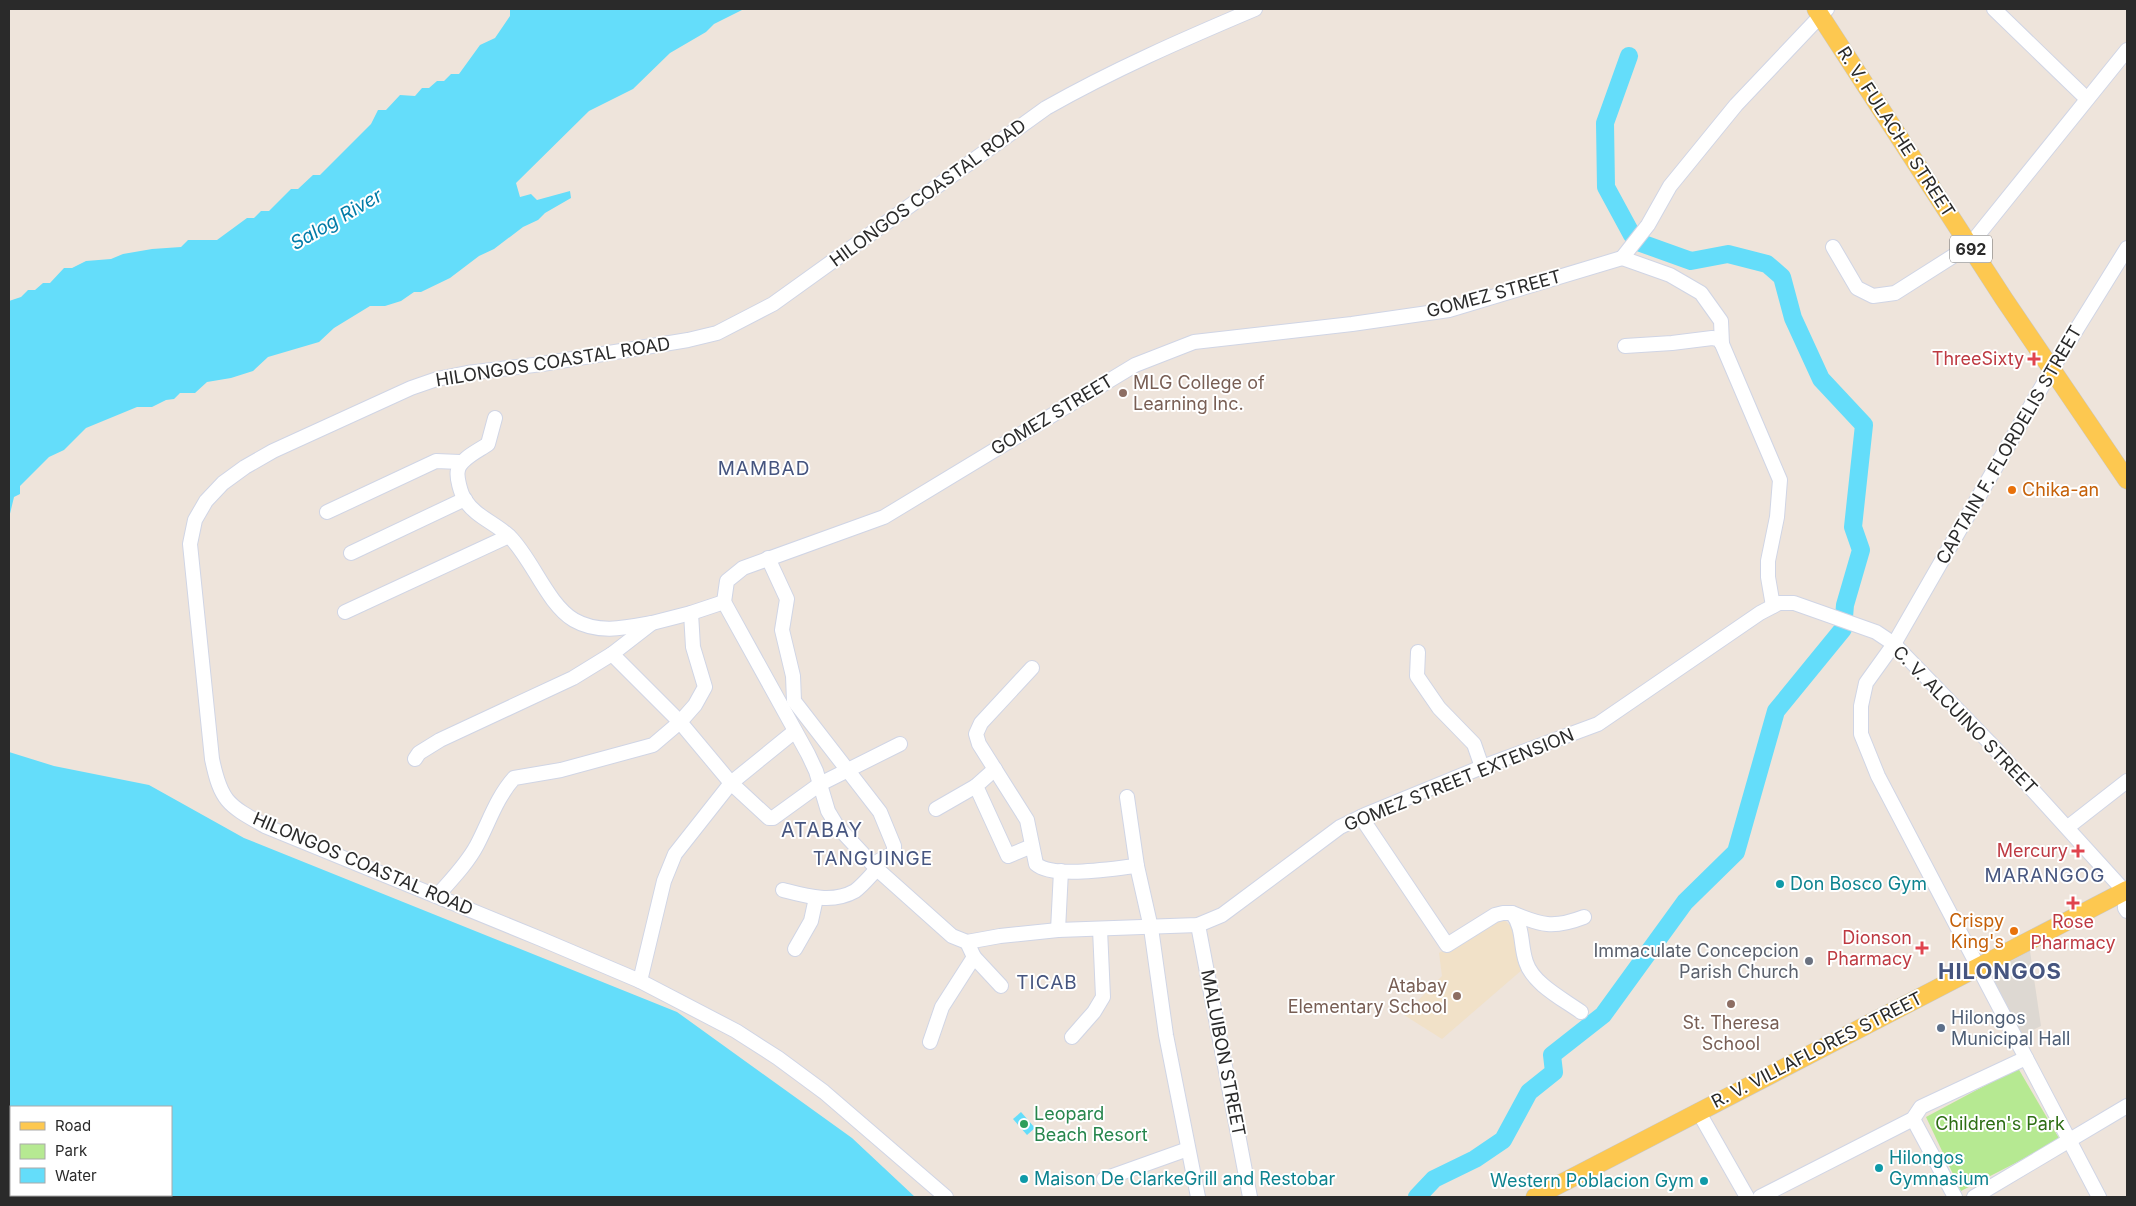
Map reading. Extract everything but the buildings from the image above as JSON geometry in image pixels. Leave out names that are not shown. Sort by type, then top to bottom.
[{"type":"main road","name":"R. V. FULACHE STREET","points":[[1821,11],[1969,246],[2127,480]]},
{"type":"main road","name":"R. V. VILLAFLORES STREET","points":[[1535,1197],[1978,966],[2126,892]]},
{"type":"street","name":"HILONGOS COASTAL ROAD","points":[[946,1197],[824,1092],[778,1058],[736,1031],[640,981],[541,938],[266,826],[232,806],[222,795],[212,758],[190,544],[194,520],[206,501],[230,478],[273,451],[411,388],[437,379],[542,364],[688,340],[717,333],[773,304],[1046,108],[1076,91],[1171,45],[1255,9]]},
{"type":"street","points":[[1994,9],[2088,99]]},
{"type":"street","points":[[1722,344],[1721,321],[1701,293],[1670,275],[1622,258],[1648,224],[1670,186],[1736,105],[1821,11]]},
{"type":"street","points":[[1833,247],[1857,288],[1873,296],[1895,293],[1969,246],[2127,50]]},
{"type":"street","name":"CAPTAIN F. FLORDELIS STREET","points":[[2099,1197],[1878,776],[1862,734],[1861,706],[1866,683],[1894,644],[2052,369],[2127,248]]},
{"type":"street","name":"GOMEZ STREET","points":[[724,602],[727,581],[743,568],[884,517],[1135,365],[1194,342],[1352,324],[1449,310],[1622,258]]},
{"type":"street","points":[[1625,346],[1712,338],[1718,339],[1722,344],[1780,480],[1777,517],[1768,560],[1768,577],[1773,606]]},
{"type":"street","points":[[327,512],[436,461],[460,462],[488,444],[496,418]]},
{"type":"street","points":[[460,462],[457,473],[464,499],[489,523],[508,536],[560,608],[572,619],[589,627],[607,629],[652,623],[724,602],[816,771],[828,811],[837,826],[875,866],[952,936],[967,942],[974,957],[1001,986]]},
{"type":"street","points":[[351,553],[464,499]]},
{"type":"street","points":[[346,612],[508,536]]},
{"type":"street","points":[[768,558],[787,599],[782,630],[793,676],[794,701],[880,812],[894,846],[894,853],[875,866],[855,890],[838,897],[816,898],[782,890]]},
{"type":"street","name":"C. V. ALCUINO STREET","points":[[1773,606],[1794,603],[1876,632],[1894,644],[1978,730],[2126,892]]},
{"type":"street","name":"GOMEZ STREET EXTENSION","points":[[967,942],[1000,936],[1058,930],[1198,925],[1222,915],[1340,827],[1482,767],[1598,724],[1773,606]]},
{"type":"street","points":[[436,896],[460,870],[476,847],[497,802],[514,778],[561,770],[653,745],[680,722],[695,705],[705,687],[693,647],[691,613]]},
{"type":"street","points":[[414,758],[440,740],[573,678],[612,654],[652,623]]},
{"type":"street","points":[[1418,652],[1417,676],[1439,708],[1474,744],[1482,767]]},
{"type":"street","points":[[612,654],[680,722],[731,783],[769,818],[773,818],[820,784],[900,744]]},
{"type":"street","points":[[1032,668],[981,723],[976,734],[979,744],[1027,820],[1036,864],[1041,868],[1060,871],[1137,866]]},
{"type":"street","points":[[640,981],[664,881],[675,854],[731,783],[795,730]]},
{"type":"street","points":[[936,809],[976,786],[995,769]]},
{"type":"street","points":[[2068,827],[2127,781]]},
{"type":"street","points":[[976,786],[1008,856],[1032,846]]},
{"type":"street","points":[[1127,797],[1137,866],[1151,928],[1166,1035],[1198,1197]]},
{"type":"street","points":[[1361,817],[1446,945],[1495,915],[1503,913],[1512,913],[1543,925],[1551,926],[1568,923],[1584,917]]},
{"type":"street","points":[[1058,930],[1060,871]]},
{"type":"street","points":[[2126,892],[2125,908],[2127,911]]},
{"type":"street","points":[[796,949],[811,921],[816,898]]},
{"type":"street","points":[[1512,913],[1520,929],[1524,957],[1528,968],[1551,991],[1581,1012]]},
{"type":"street","name":"MALUIBON STREET","points":[[1198,925],[1250,1197]]},
{"type":"street","points":[[1072,1037],[1094,1012],[1103,997],[1100,929]]},
{"type":"street","points":[[930,1042],[942,1007],[974,957]]},
{"type":"street","points":[[1763,1197],[1913,1119],[1921,1107],[2026,1058]]},
{"type":"street","points":[[1974,1197],[2070,1142],[2127,1106]]},
{"type":"street","points":[[1698,1111],[1747,1197]]},
{"type":"street","points":[[1913,1119],[1955,1197]]},
{"type":"street","points":[[1104,1179],[1188,1149]]},
{"type":"shaded area","name":"Atabay Elementary School","points":[[1503,919],[1517,932],[1523,969],[1442,1039],[1404,1015],[1442,976],[1439,953],[1486,925]]},
{"type":"shaded area","points":[[2030,951],[2041,1026],[2009,1042],[1978,979]]},
{"type":"green space","name":"Children's Park","points":[[2018,1068],[2060,1140],[1961,1191],[1926,1117]]},
{"type":"water","name":"Salog River","points":[[510,9],[744,9],[714,24],[706,32],[670,53],[633,89],[589,111],[516,183],[520,197],[531,194],[537,200],[570,191],[571,198],[545,213],[538,220],[523,227],[494,249],[479,256],[450,278],[421,292],[414,292],[401,301],[385,306],[370,306],[334,328],[319,342],[268,357],[253,371],[231,378],[207,382],[195,393],[180,393],[174,399],[166,400],[152,407],[137,407],[86,428],[64,450],[49,457],[20,486],[20,494],[14,497],[9,518],[9,301],[21,297],[28,290],[35,290],[43,283],[50,283],[64,268],[72,268],[86,261],[111,259],[123,254],[181,247],[188,240],[217,240],[247,218],[254,218],[261,211],[269,211],[291,189],[298,189],[313,175],[320,175],[371,124],[378,110],[386,110],[400,95],[415,96],[422,88],[429,88],[437,81],[444,81],[451,74],[459,74],[480,45],[495,38],[510,16]]},
{"type":"water","points":[[9,752],[54,766],[149,785],[244,838],[677,1012],[852,1138],[915,1197],[9,1197]]},
{"type":"water","name":"Leopard Beach Resort","points":[[1021,1112],[1035,1128],[1027,1135],[1013,1119]]},
{"type":"waterway","points":[[1629,56],[1605,123],[1606,187],[1632,235]]},
{"type":"waterway","points":[[1417,1197],[1434,1179],[1475,1159],[1503,1140],[1529,1092],[1554,1072],[1552,1055],[1603,1015],[1685,902],[1736,852],[1776,711],[1843,629],[1845,605],[1861,550],[1853,527],[1864,425],[1821,379],[1793,318],[1782,277],[1767,264],[1728,254],[1691,261],[1638,242]]},
{"type":"place","name":"ThreeSixty","points":[[2034,359]]},
{"type":"place","name":"MLG College of Learning Inc.","points":[[1123,393]]},
{"type":"place","name":"Chika-an","points":[[2012,490]]},
{"type":"place","name":"Mercury","points":[[2078,851]]},
{"type":"place","name":"Don Bosco Gym","points":[[1780,884]]},
{"type":"place","name":"Rose Pharmacy","points":[[2073,903]]},
{"type":"place","name":"Crispy King's","points":[[2014,931]]},
{"type":"place","name":"Dionson Pharmacy","points":[[1922,948]]},
{"type":"place","name":"Immaculate Concepcion Parish Church","points":[[1809,961]]},
{"type":"place","name":"Atabay Elementary School","points":[[1457,996]]},
{"type":"place","name":"St. Theresa School","points":[[1731,1004]]},
{"type":"place","name":"Hilongos Municipal Hall","points":[[1941,1028]]},
{"type":"place","name":"Leopard Beach Resort","points":[[1024,1124]]},
{"type":"place","name":"Hilongos Gymnasium","points":[[1879,1168]]},
{"type":"place","name":"Maison De ClarkeGrill and Restobar","points":[[1024,1179]]},
{"type":"place","name":"Western Poblacion Gym","points":[[1704,1181]]},
{"type":"district","name":"MAMBAD","points":[[764,468]]},
{"type":"district","name":"ATABAY","points":[[822,830]]},
{"type":"district","name":"TANGUINGE","points":[[873,858]]},
{"type":"district","name":"MARANGOG","points":[[2045,875]]},
{"type":"district","name":"HILONGOS","points":[[2000,971]]},
{"type":"district","name":"TICAB","points":[[1047,982]]}]
